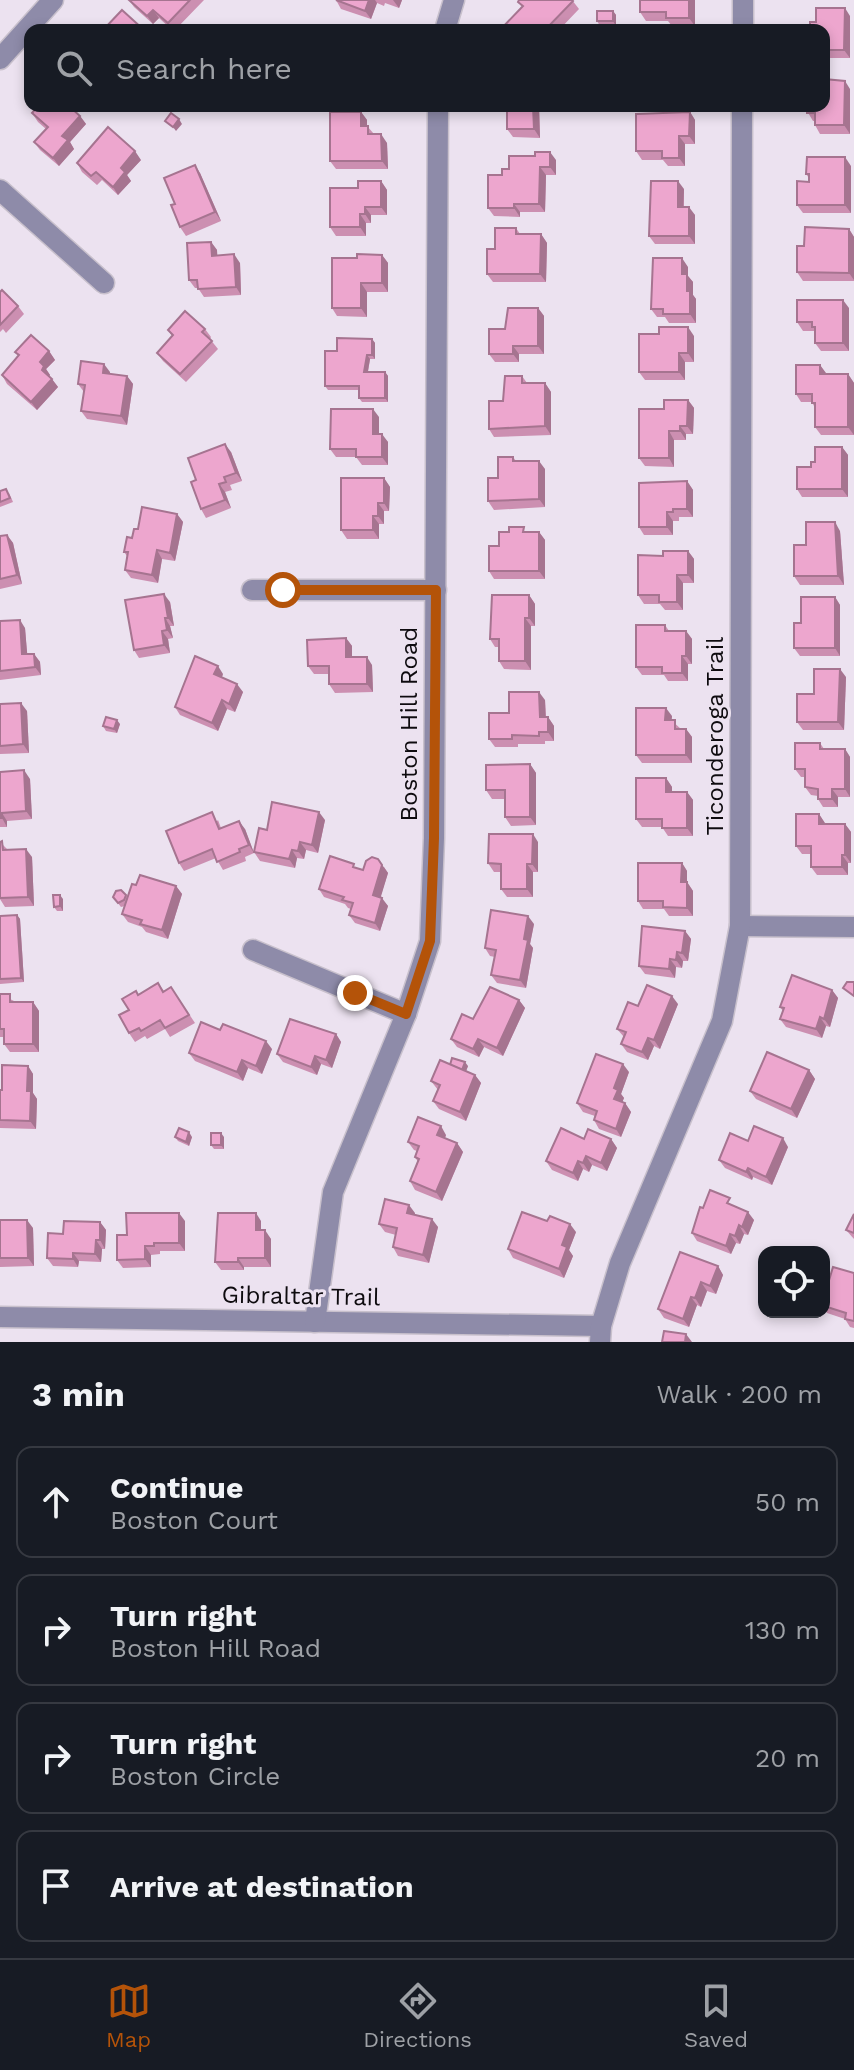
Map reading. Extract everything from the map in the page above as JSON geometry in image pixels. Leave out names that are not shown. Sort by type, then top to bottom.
[{"type":"street","points":[[31,24],[53,0]]},
{"type":"street","points":[[447,24],[454,0]]},
{"type":"street","points":[[743,0],[743,24]]},
{"type":"street","points":[[0,59],[24,32]]},
{"type":"street","name":"Boston Hill Road","points":[[315,1322],[333,1192],[406,1014],[430,941],[434,838],[438,112]]},
{"type":"street","name":"Ticonderoga Trail","points":[[601,1334],[620,1263],[722,1021],[740,926],[742,112]]},
{"type":"street","points":[[0,190],[104,283]]},
{"type":"street","points":[[252,590],[436,590]]},
{"type":"street","points":[[740,926],[854,927]]},
{"type":"street","points":[[253,950],[406,1014]]},
{"type":"street","name":"Gibraltar Trail","points":[[0,1317],[315,1322],[601,1334]]},
{"type":"building","points":[[129,0],[190,0],[168,23],[153,10],[147,16]]},
{"type":"building","points":[[336,0],[369,0],[365,11]]},
{"type":"building","points":[[640,0],[689,0],[689,18],[666,18],[666,12],[640,12]]},
{"type":"building","points":[[573,1],[551,24],[506,24],[523,6],[518,2]]},
{"type":"building","points":[[816,8],[845,8],[844,50],[830,50],[830,24],[810,24],[816,22]]},
{"type":"building","points":[[122,10],[137,24],[109,24]]},
{"type":"building","points":[[597,11],[613,11],[613,21],[597,21]]},
{"type":"building","points":[[830,80],[845,81],[844,125],[815,125],[815,113],[807,113],[830,112]]},
{"type":"building","points":[[76,112],[80,116],[62,136],[68,140],[53,158],[34,142],[48,127],[32,113]]},
{"type":"building","points":[[330,112],[361,112],[361,126],[368,126],[368,134],[381,134],[382,161],[330,161]]},
{"type":"building","points":[[507,112],[533,112],[534,129],[507,129]]},
{"type":"building","points":[[690,112],[689,136],[679,136],[679,158],[662,158],[662,151],[636,151],[636,114]]},
{"type":"building","points":[[171,113],[179,119],[173,127],[165,121]]},
{"type":"building","points":[[108,127],[135,151],[121,168],[125,172],[113,187],[96,172],[91,176],[77,163]]},
{"type":"building","points":[[535,152],[550,152],[550,167],[540,167],[539,204],[488,208],[488,175],[502,175],[502,169],[509,169],[509,156],[535,156]]},
{"type":"building","points":[[807,157],[845,157],[845,205],[797,205],[797,181],[809,182]]},
{"type":"building","points":[[195,165],[215,212],[180,227],[164,178]]},
{"type":"building","points":[[358,181],[381,181],[381,207],[365,207],[365,214],[360,214],[360,227],[330,227],[330,188],[358,188]]},
{"type":"building","points":[[651,181],[678,181],[678,207],[689,207],[689,236],[649,236]]},
{"type":"building","points":[[805,227],[849,229],[849,273],[797,272],[797,246],[804,246]]},
{"type":"building","points":[[495,228],[516,228],[516,234],[541,234],[540,274],[487,274],[487,249],[495,249]]},
{"type":"building","points":[[211,242],[212,256],[234,254],[236,287],[198,289],[197,280],[189,280],[187,243]]},
{"type":"building","points":[[357,254],[382,255],[382,283],[361,283],[361,308],[332,308],[332,258],[357,258]]},
{"type":"building","points":[[653,258],[682,258],[682,274],[687,274],[687,291],[690,291],[690,314],[663,314],[663,309],[651,309]]},
{"type":"building","points":[[2,290],[18,306],[0,325],[0,292]]},
{"type":"building","points":[[797,300],[843,300],[843,343],[815,343],[812,322],[797,322]]},
{"type":"building","points":[[508,308],[538,308],[538,346],[513,346],[513,354],[489,354],[489,329],[505,329]]},
{"type":"building","points":[[185,311],[205,329],[202,332],[212,341],[180,374],[157,353],[173,335],[168,330]]},
{"type":"building","points":[[659,327],[688,327],[688,353],[679,353],[679,372],[639,372],[639,334],[659,334]]},
{"type":"building","points":[[31,335],[49,351],[40,362],[44,366],[42,370],[52,379],[31,402],[2,375],[19,355],[15,352]]},
{"type":"building","points":[[337,338],[372,339],[372,355],[367,355],[364,372],[385,372],[385,398],[359,398],[359,386],[325,386],[325,351],[337,351]]},
{"type":"building","points":[[81,361],[104,364],[103,373],[127,376],[121,416],[81,411],[85,385],[78,384]]},
{"type":"building","points":[[796,365],[820,365],[820,374],[848,374],[848,427],[815,427],[812,394],[796,394]]},
{"type":"building","points":[[505,376],[522,376],[522,383],[545,383],[545,426],[489,429],[489,401],[503,401]]},
{"type":"building","points":[[664,400],[688,400],[687,426],[680,426],[680,431],[669,431],[669,458],[639,458],[639,409],[664,409]]},
{"type":"building","points":[[331,409],[373,409],[373,434],[382,434],[382,457],[356,457],[356,449],[330,449]]},
{"type":"building","points":[[225,444],[236,473],[224,477],[226,482],[219,484],[225,500],[201,509],[191,482],[196,480],[188,458]]},
{"type":"building","points":[[815,447],[842,447],[842,489],[797,489],[797,467],[811,467],[811,462],[815,462]]},
{"type":"building","points":[[498,457],[513,457],[513,461],[539,461],[539,499],[488,501],[488,478],[498,478]]},
{"type":"building","points":[[341,478],[384,478],[384,503],[378,503],[378,516],[373,516],[373,530],[341,530]]},
{"type":"building","points":[[687,481],[687,509],[667,512],[667,527],[639,527],[639,483]]},
{"type":"building","points":[[6,489],[10,498],[0,502],[0,491]]},
{"type":"building","points":[[142,507],[177,514],[170,553],[157,550],[152,575],[125,570],[127,537],[132,538],[134,529],[138,529]]},
{"type":"building","points":[[806,522],[835,522],[838,576],[794,576],[794,545],[806,545]]},
{"type":"building","points":[[509,527],[524,527],[523,532],[539,532],[539,571],[489,571],[489,546],[499,546],[499,532],[509,532]]},
{"type":"building","points":[[7,535],[17,575],[0,579],[0,536]]},
{"type":"building","points":[[663,551],[688,551],[688,575],[677,575],[677,602],[659,602],[659,595],[638,595],[638,555],[663,556]]},
{"type":"building","points":[[164,594],[168,618],[165,618],[167,630],[162,631],[164,645],[134,650],[125,600]]},
{"type":"building","points":[[492,595],[529,595],[529,618],[525,618],[525,661],[499,661],[499,639],[490,639]]},
{"type":"building","points":[[801,597],[835,597],[835,648],[794,648],[794,623],[801,623]]},
{"type":"building","points":[[20,620],[22,654],[34,654],[35,667],[0,671],[0,621]]},
{"type":"building","points":[[636,625],[665,625],[665,631],[686,631],[682,673],[662,673],[662,667],[636,667]]},
{"type":"building","points":[[346,638],[346,657],[367,657],[367,684],[329,684],[329,666],[308,666],[307,640]]},
{"type":"building","points":[[195,656],[218,666],[214,674],[237,684],[229,704],[222,700],[212,723],[175,707]]},
{"type":"building","points":[[814,669],[840,669],[838,722],[797,722],[797,694],[814,694]]},
{"type":"building","points":[[509,692],[539,692],[540,717],[548,717],[548,732],[539,732],[539,736],[512,735],[512,739],[489,739],[489,713],[509,713]]},
{"type":"building","points":[[21,703],[23,744],[0,746],[0,704]]},
{"type":"building","points":[[636,708],[666,708],[665,720],[675,720],[675,729],[686,729],[686,755],[636,755]]},
{"type":"building","points":[[106,717],[117,720],[114,729],[103,726]]},
{"type":"building","points":[[795,743],[820,743],[820,749],[845,749],[845,789],[832,789],[832,799],[818,799],[818,789],[805,787],[805,769],[795,769]]},
{"type":"building","points":[[530,764],[530,817],[505,817],[505,790],[486,790],[486,765]]},
{"type":"building","points":[[24,770],[26,811],[2,813],[0,818],[0,772]]},
{"type":"building","points":[[636,778],[666,778],[666,792],[687,792],[687,828],[662,828],[662,819],[636,819]]},
{"type":"building","points":[[272,802],[319,812],[312,845],[300,842],[298,851],[292,850],[289,859],[254,852],[259,828],[267,830]]},
{"type":"building","points":[[212,812],[219,829],[239,821],[249,845],[217,862],[212,849],[179,863],[166,831]]},
{"type":"building","points":[[796,814],[819,814],[819,824],[845,824],[842,867],[811,867],[811,846],[796,846]]},
{"type":"building","points":[[489,834],[533,834],[532,864],[527,864],[527,889],[501,889],[501,864],[488,863]]},
{"type":"building","points":[[2,841],[3,850],[26,849],[28,897],[0,898]]},
{"type":"building","points":[[330,856],[363,870],[366,861],[372,857],[378,859],[382,865],[373,895],[382,898],[375,923],[349,915],[353,903],[319,889]]},
{"type":"building","points":[[638,863],[682,863],[681,882],[687,882],[687,908],[663,907],[663,901],[638,901]]},
{"type":"building","points":[[140,875],[176,886],[162,930],[140,924],[142,920],[122,914],[132,884],[136,885]]},
{"type":"building","points":[[121,890],[126,895],[118,903],[113,897],[116,891]]},
{"type":"building","points":[[53,895],[60,895],[60,906],[54,907]]},
{"type":"building","points":[[491,910],[528,916],[524,939],[528,940],[520,980],[491,975],[496,950],[485,948]]},
{"type":"building","points":[[17,915],[21,978],[0,979],[0,916]]},
{"type":"building","points":[[642,926],[685,931],[682,953],[677,952],[676,960],[670,959],[669,969],[639,966]]},
{"type":"building","points":[[792,975],[832,990],[824,1019],[820,1017],[816,1029],[780,1019],[784,1008],[780,1007]]},
{"type":"building","points":[[847,982],[854,982],[854,996],[843,988]]},
{"type":"building","points":[[158,983],[163,992],[171,987],[189,1015],[165,1028],[160,1020],[141,1031],[139,1028],[129,1033],[119,1015],[129,1010],[122,999],[136,991],[138,995]]},
{"type":"building","points":[[647,985],[672,996],[654,1040],[648,1038],[642,1052],[621,1044],[626,1032],[617,1029],[628,1002],[638,1006]]},
{"type":"building","points":[[490,987],[519,1000],[497,1048],[478,1039],[473,1049],[451,1039],[462,1014],[473,1019]]},
{"type":"building","points":[[0,994],[10,994],[10,1002],[33,1002],[33,1044],[4,1044],[4,1029],[0,1029]]},
{"type":"building","points":[[290,1019],[336,1034],[326,1060],[315,1056],[311,1067],[277,1054]]},
{"type":"building","points":[[201,1022],[220,1030],[223,1024],[266,1041],[256,1066],[242,1060],[237,1072],[189,1053]]},
{"type":"building","points":[[767,1052],[809,1070],[791,1109],[750,1091]]},
{"type":"building","points":[[596,1054],[623,1064],[614,1088],[618,1090],[614,1099],[625,1103],[616,1129],[594,1120],[597,1111],[577,1103]]},
{"type":"building","points":[[452,1058],[465,1062],[462,1070],[450,1065]]},
{"type":"building","points":[[440,1060],[475,1075],[460,1112],[433,1101],[440,1085],[431,1081]]},
{"type":"building","points":[[2,1065],[28,1066],[30,1121],[0,1120]]},
{"type":"building","points":[[418,1117],[441,1126],[437,1135],[457,1143],[436,1192],[410,1181],[419,1159],[415,1157],[419,1146],[408,1142]]},
{"type":"building","points":[[754,1126],[783,1138],[766,1177],[719,1160],[730,1133],[748,1141]]},
{"type":"building","points":[[179,1128],[189,1132],[186,1142],[175,1137]]},
{"type":"building","points":[[561,1128],[584,1139],[588,1129],[611,1139],[601,1163],[586,1156],[583,1163],[578,1161],[573,1173],[546,1161]]},
{"type":"building","points":[[211,1133],[221,1133],[221,1145],[211,1145]]},
{"type":"building","points":[[710,1190],[730,1198],[727,1203],[748,1212],[735,1236],[730,1234],[726,1246],[692,1233],[700,1207],[703,1208]]},
{"type":"building","points":[[385,1199],[409,1205],[407,1213],[432,1219],[423,1255],[393,1247],[397,1228],[379,1224]]},
{"type":"building","points":[[522,1212],[547,1221],[550,1216],[570,1224],[562,1245],[567,1247],[559,1269],[508,1249]]},
{"type":"building","points":[[126,1213],[179,1213],[179,1243],[154,1243],[154,1246],[145,1246],[145,1259],[117,1260],[117,1235],[127,1235]]},
{"type":"building","points":[[218,1213],[256,1213],[256,1230],[265,1230],[265,1258],[215,1262]]},
{"type":"building","points":[[854,1214],[854,1233],[846,1230]]},
{"type":"building","points":[[0,1220],[27,1220],[28,1258],[0,1258]]},
{"type":"building","points":[[64,1221],[100,1222],[100,1240],[96,1240],[95,1254],[73,1253],[73,1259],[47,1258],[48,1233],[63,1234]]},
{"type":"building","points":[[680,1252],[718,1266],[710,1286],[701,1282],[695,1298],[691,1297],[683,1319],[658,1309]]},
{"type":"building","points":[[833,1267],[854,1273],[854,1321],[845,1319],[846,1313],[830,1308]]},
{"type":"building","points":[[664,1331],[686,1334],[685,1342],[662,1342]]},
{"type":"route","points":[[283,590],[436,590],[430,941],[406,1014],[355,993]]}]
